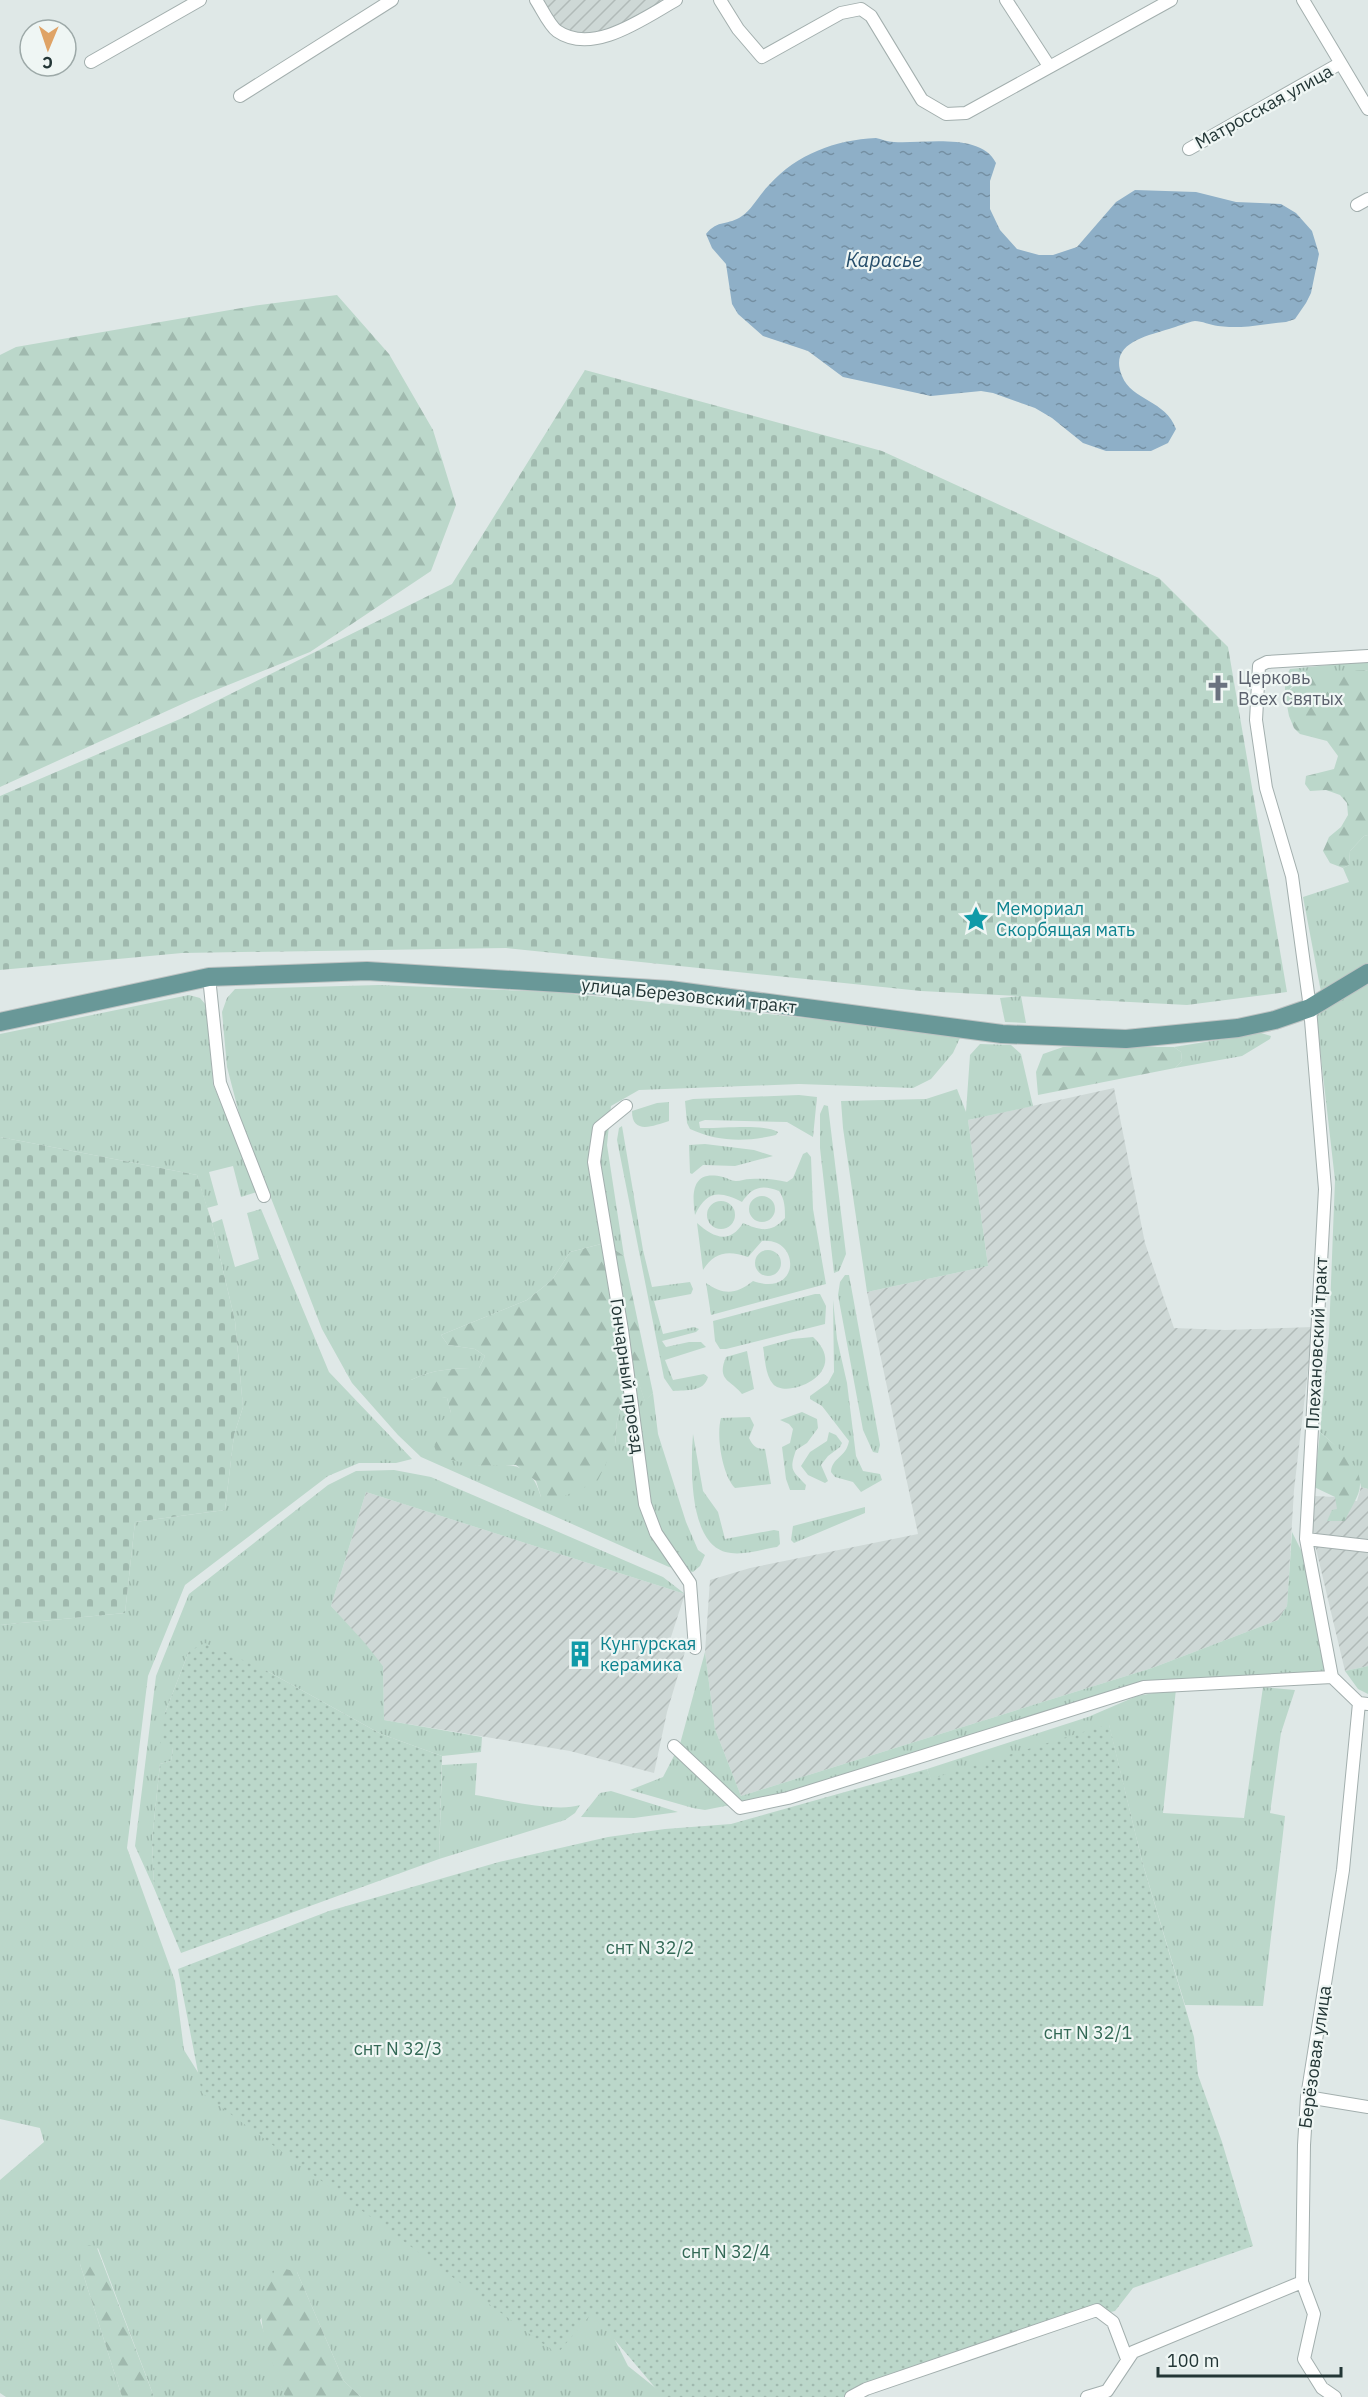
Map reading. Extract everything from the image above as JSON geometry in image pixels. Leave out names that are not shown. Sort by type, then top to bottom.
[{"type":"main road","name":"улица Березовский тракт","points":[[0,1022],[209,977],[368,971],[670,990],[1002,1034],[1126,1039],[1238,1028],[1275,1020],[1310,1008],[1368,973]]},
{"type":"street","points":[[91,62],[200,0]]},
{"type":"street","points":[[240,96],[392,0]]},
{"type":"street","points":[[536,0],[556,30],[579,40],[612,35],[676,0]]},
{"type":"street","points":[[720,0],[738,29],[762,57],[841,13],[861,9],[871,16],[922,100],[946,114],[966,113],[1171,0]]},
{"type":"street","points":[[1006,0],[1049,66]]},
{"type":"street","name":"Матросская улица","points":[[1303,0],[1339,64],[1368,109]]},
{"type":"street","name":"Матросская улица","points":[[1189,149],[1339,64]]},
{"type":"street","name":"Плехановский тракт","points":[[1332,1677],[1306,1539],[1325,1189],[1310,1008],[1293,876],[1266,788],[1256,720],[1259,666],[1267,662],[1368,656]]},
{"type":"street","points":[[209,977],[220,1083],[264,1196]]},
{"type":"street","name":"Гончарный проезд","points":[[626,1106],[599,1128],[594,1162],[622,1330],[645,1504],[656,1533],[690,1583],[695,1648]]},
{"type":"street","points":[[1306,1539],[1368,1546]]},
{"type":"street","points":[[674,1746],[740,1808],[788,1798],[1144,1687],[1332,1677],[1364,1704]]},
{"type":"street","name":"Берёзовая улица","points":[[1335,2397],[1322,2388],[1304,2359],[1314,2314],[1302,2282],[1304,2145],[1307,2097],[1343,1870],[1364,1704]]},
{"type":"street","points":[[1307,2097],[1368,2107]]},
{"type":"street","points":[[1087,2397],[1108,2394],[1133,2352],[1302,2282]]},
{"type":"street","points":[[851,2397],[866,2389],[1097,2310],[1113,2322],[1127,2359]]},
{"type":"shaded area","points":[[539,0],[669,0],[611,32],[580,36],[557,29]]},
{"type":"shaded area","points":[[1114,1088],[1145,1243],[1174,1328],[1225,1330],[1313,1327],[1294,1490],[1287,1606],[1278,1620],[1152,1668],[741,1796],[715,1729],[705,1652],[710,1580],[750,1568],[918,1534],[867,1292],[988,1266],[968,1120]]},
{"type":"shaded area","points":[[1361,1487],[1368,1489],[1368,1666],[1345,1671],[1312,1532],[1314,1496],[1357,1501]]},
{"type":"shaded area","points":[[366,1492],[685,1594],[670,1640],[687,1645],[667,1712],[654,1773],[570,1751],[384,1720],[383,1666],[331,1606]]},
{"type":"green space","points":[[337,295],[389,354],[433,430],[456,505],[431,571],[310,652],[191,700],[0,787],[0,355],[16,347],[253,306]]},
{"type":"green space","points":[[585,370],[882,451],[1159,578],[1228,647],[1287,992],[1187,1005],[921,991],[506,948],[182,953],[0,970],[0,796],[180,719],[452,584]]},
{"type":"green space","points":[[1368,661],[1368,671],[1293,685],[1285,695],[1285,679],[1290,669]]},
{"type":"green space","points":[[1368,671],[1368,835],[1364,836],[1350,851],[1349,865],[1343,868],[1330,863],[1323,851],[1329,837],[1341,827],[1348,815],[1347,803],[1340,795],[1326,790],[1310,791],[1305,784],[1306,776],[1334,769],[1338,756],[1327,741],[1300,734],[1294,728],[1285,695],[1292,687],[1311,678],[1332,673]]},
{"type":"green space","points":[[1368,835],[1368,963],[1321,992],[1303,897],[1349,882],[1343,868],[1349,865],[1350,851],[1364,836]]},
{"type":"green space","points":[[1368,977],[1368,1489],[1361,1487],[1351,1464],[1340,1450],[1320,1432],[1329,1334],[1335,1180],[1316,1014]]},
{"type":"green space","points":[[379,985],[554,992],[951,1033],[960,1038],[953,1053],[931,1079],[913,1088],[799,1084],[639,1090],[611,1106],[607,1145],[624,1256],[605,1243],[570,1252],[552,1280],[527,1300],[441,1335],[448,1345],[475,1349],[485,1356],[479,1368],[444,1370],[411,1380],[432,1395],[447,1398],[451,1413],[476,1466],[508,1465],[524,1470],[531,1476],[541,1497],[615,1445],[617,1421],[628,1379],[636,1374],[645,1401],[653,1393],[658,1434],[686,1522],[698,1550],[705,1555],[700,1566],[693,1572],[669,1567],[421,1457],[398,1435],[352,1383],[322,1329],[241,1121],[227,1067],[222,1012],[227,998],[235,989]]},
{"type":"green space","points":[[189,995],[200,998],[206,1005],[213,1084],[257,1192],[241,1197],[233,1166],[209,1172],[218,1205],[207,1208],[197,1175],[0,1137],[0,1034]]},
{"type":"green space","points":[[1021,996],[1026,1023],[1005,1022],[1000,998]]},
{"type":"green space","points":[[1261,1033],[1271,1036],[1270,1039],[1242,1056],[1175,1068],[1182,1061],[1181,1052],[1174,1047]]},
{"type":"green space","points":[[980,1044],[1011,1045],[1021,1054],[1033,1106],[968,1120],[988,1266],[867,1292],[841,1101],[926,1099],[957,1089],[966,1112],[970,1055]]},
{"type":"green space","points":[[1063,1047],[1174,1047],[1181,1052],[1182,1061],[1175,1068],[1038,1095],[1036,1072],[1043,1054]]},
{"type":"green space","points":[[799,1095],[817,1097],[813,1137],[787,1122],[705,1120],[699,1122],[700,1128],[751,1127],[778,1132],[776,1135],[743,1140],[732,1140],[701,1133],[690,1129],[687,1123],[685,1101],[693,1099]]},
{"type":"green space","points":[[669,1102],[669,1121],[644,1127],[639,1126],[633,1119],[632,1111],[657,1103]]},
{"type":"green space","points":[[824,1105],[828,1106],[846,1254],[839,1271],[834,1273],[820,1148],[820,1114]]},
{"type":"green space","points":[[622,1126],[643,1250],[652,1287],[690,1282],[693,1289],[691,1294],[654,1301],[663,1334],[694,1327],[699,1329],[696,1332],[662,1341],[666,1347],[701,1342],[706,1347],[665,1360],[673,1380],[704,1374],[708,1377],[699,1388],[673,1391],[664,1378],[617,1140],[619,1128]]},
{"type":"green space","points":[[0,1137],[197,1175],[212,1223],[235,1321],[243,1407],[234,1435],[225,1510],[135,1522],[125,1613],[0,1625]]},
{"type":"green space","points":[[705,1144],[754,1150],[773,1156],[735,1166],[703,1165],[692,1174],[690,1173],[689,1145]]},
{"type":"green space","points":[[807,1152],[811,1157],[813,1209],[826,1284],[711,1315],[706,1283],[718,1290],[730,1292],[741,1289],[753,1281],[769,1284],[780,1281],[787,1275],[790,1266],[789,1256],[784,1248],[775,1242],[762,1241],[748,1257],[722,1254],[712,1259],[703,1270],[697,1223],[715,1235],[727,1236],[738,1230],[743,1223],[760,1229],[775,1227],[785,1218],[785,1207],[779,1191],[762,1187],[750,1193],[742,1202],[721,1195],[709,1197],[695,1215],[696,1185],[699,1180],[712,1175],[734,1181],[773,1179],[787,1182],[793,1178],[803,1154]]},
{"type":"green space","points":[[762,1196],[771,1200],[775,1209],[771,1218],[762,1222],[753,1218],[749,1209],[753,1200]]},
{"type":"green space","points":[[721,1201],[731,1205],[735,1215],[731,1225],[721,1229],[711,1225],[707,1215],[711,1205]]},
{"type":"green space","points":[[261,1209],[329,1372],[412,1459],[396,1463],[359,1463],[328,1476],[185,1585],[148,1676],[127,1848],[175,1981],[184,2050],[209,2090],[598,2306],[628,2366],[667,2397],[361,2397],[344,2381],[297,2272],[260,2320],[285,2397],[154,2397],[98,2248],[80,2264],[122,2397],[6,2397],[0,2393],[0,2180],[44,2142],[40,2128],[0,2119],[0,1625],[125,1613],[135,1522],[225,1510],[234,1435],[243,1407],[235,1321],[212,1223],[222,1219],[235,1267],[259,1259],[247,1213]]},
{"type":"green space","points":[[605,1243],[624,1256],[653,1393],[645,1402],[636,1375],[628,1379],[617,1421],[615,1445],[597,1482],[553,1501],[541,1497],[536,1481],[516,1465],[476,1466],[440,1457],[434,1444],[438,1424],[451,1413],[447,1398],[411,1394],[411,1380],[444,1370],[479,1368],[485,1356],[475,1349],[448,1345],[441,1335],[527,1300],[552,1280],[570,1252]]},
{"type":"green space","points":[[768,1250],[777,1254],[781,1263],[777,1272],[768,1276],[759,1272],[755,1263],[759,1254]]},
{"type":"green space","points":[[845,1275],[849,1275],[880,1445],[878,1453],[873,1452],[863,1430],[838,1295],[840,1282]]},
{"type":"green space","points":[[820,1294],[826,1306],[825,1324],[726,1349],[720,1349],[715,1341],[713,1321]]},
{"type":"green space","points":[[833,1300],[856,1456],[863,1471],[880,1474],[882,1480],[861,1492],[853,1482],[835,1477],[831,1472],[834,1463],[845,1451],[849,1441],[822,1406],[810,1399],[810,1396],[828,1383],[834,1372]]},
{"type":"green space","points":[[813,1337],[823,1350],[825,1362],[821,1372],[802,1386],[780,1388],[773,1384],[767,1371],[763,1347],[792,1339]]},
{"type":"green space","points":[[747,1351],[754,1389],[742,1394],[724,1376],[723,1365],[726,1357]]},
{"type":"green space","points":[[802,1412],[817,1419],[818,1428],[807,1443],[796,1450],[792,1466],[806,1485],[805,1490],[790,1490],[786,1479],[782,1447],[790,1443],[793,1429],[789,1424],[780,1420]]},
{"type":"green space","points":[[750,1417],[754,1425],[749,1438],[755,1446],[765,1449],[771,1484],[735,1488],[730,1482],[721,1454],[719,1434],[721,1418]]},
{"type":"green space","points":[[829,1432],[836,1435],[842,1443],[821,1465],[828,1481],[825,1483],[808,1475],[801,1466],[810,1452],[827,1441]]},
{"type":"green space","points":[[1320,1432],[1352,1462],[1359,1477],[1358,1494],[1345,1521],[1327,1521],[1332,1510],[1337,1509],[1335,1497],[1314,1487]]},
{"type":"green space","points":[[693,1434],[703,1491],[718,1512],[725,1539],[774,1530],[779,1531],[780,1544],[777,1547],[748,1553],[731,1553],[717,1548],[706,1537],[695,1503],[692,1464]]},
{"type":"green space","points":[[394,1470],[431,1477],[663,1577],[685,1594],[366,1492],[331,1606],[383,1666],[384,1720],[482,1737],[481,1752],[442,1756],[381,1734],[267,1671],[189,1651],[165,1713],[173,1748],[171,1761],[160,1764],[152,1840],[154,1888],[135,1846],[156,1676],[189,1594],[328,1485],[356,1471]]},
{"type":"green space","points":[[865,1507],[865,1513],[794,1543],[791,1540],[793,1526]]},
{"type":"green space","points":[[1292,1532],[1304,1556],[1326,1672],[1140,1683],[784,1794],[740,1804],[680,1744],[705,1652],[715,1729],[741,1796],[1152,1668],[1278,1620],[1287,1606]]},
{"type":"green space","points":[[205,1643],[267,1671],[381,1734],[442,1756],[439,1859],[181,1953],[154,1888],[152,1840],[160,1764],[171,1761],[173,1748],[160,1743],[165,1713],[189,1651]]},
{"type":"green space","points":[[1368,1666],[1368,1694],[1358,1689],[1345,1671]]},
{"type":"green space","points":[[1263,1687],[1295,1690],[1281,1733],[1270,1813],[1285,1816],[1263,2006],[1185,2005],[1142,1861],[1109,1725],[931,1780],[927,1769],[1088,1717],[1137,1696],[1176,1689],[1163,1813],[1244,1818]]},
{"type":"green space","points":[[1109,1724],[1142,1861],[1194,2037],[1198,2075],[1222,2142],[1253,2246],[1133,2288],[1115,2311],[1096,2315],[857,2397],[663,2397],[592,2313],[557,2354],[202,2093],[178,1969],[329,1911],[499,1862],[608,1837],[665,1829],[731,1824],[927,1769],[931,1779]]},
{"type":"green space","points":[[676,1752],[730,1805],[705,1810],[630,1790],[663,1777]]},
{"type":"green space","points":[[477,1763],[475,1795],[543,1806],[580,1805],[575,1813],[565,1820],[439,1859],[442,1765]]},
{"type":"green space","points":[[611,1791],[678,1812],[634,1818],[581,1817],[600,1793]]},
{"type":"green space","points":[[89,2245],[97,2248],[154,2397],[122,2397],[80,2264],[82,2249]]},
{"type":"green space","points":[[278,2267],[297,2272],[344,2381],[361,2397],[285,2397],[267,2347],[261,2314],[268,2282]]},
{"type":"water","name":"Карасье","points":[[876,138],[892,142],[965,143],[988,153],[996,163],[990,181],[990,209],[1000,230],[1017,249],[1039,255],[1053,255],[1077,247],[1116,202],[1135,190],[1196,192],[1236,202],[1281,204],[1296,213],[1312,231],[1319,254],[1311,293],[1295,319],[1286,322],[1235,327],[1195,321],[1141,338],[1125,348],[1120,356],[1119,365],[1127,384],[1133,391],[1165,412],[1176,429],[1168,443],[1151,451],[1106,451],[1083,443],[1052,418],[1035,408],[993,393],[981,391],[931,396],[843,377],[808,351],[763,336],[738,314],[732,304],[726,264],[712,248],[706,234],[719,224],[742,216],[780,174],[804,157],[846,142]]},
{"type":"place","name":"Церковь Всех Святых","points":[[1218,688]]},
{"type":"place","name":"Мемориал Скорбящая мать","points":[[976,919]]},
{"type":"place","name":"Кунгурская керамика","points":[[580,1654]]},
{"type":"park label","name":"снт N 32/2","points":[[650,1948]]},
{"type":"park label","name":"снт N 32/1","points":[[1088,2033]]},
{"type":"park label","name":"снт N 32/3","points":[[398,2049]]},
{"type":"park label","name":"снт N 32/4","points":[[726,2252]]}]
